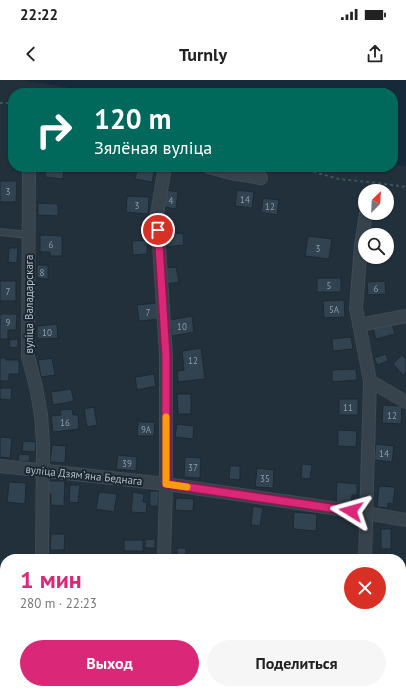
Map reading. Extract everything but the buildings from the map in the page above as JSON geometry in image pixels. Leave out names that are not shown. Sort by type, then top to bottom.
[{"type":"street","name":"вуліца Валадарскага","points":[[29,172],[28,356],[41,415],[43,444],[42,554]]},
{"type":"street","points":[[164,172],[157,214],[166,356],[166,484],[164,554]]},
{"type":"street","points":[[227,172],[261,178]]},
{"type":"street","points":[[365,220],[356,308],[370,381],[365,554]]},
{"type":"street","points":[[359,325],[406,316]]},
{"type":"street","points":[[370,381],[406,402]]},
{"type":"street","name":"вуліца Дзямʼяна Беднага","points":[[0,466],[166,484],[406,520]]},
{"type":"lane","points":[[0,232],[28,235]]},
{"type":"path","points":[[314,172],[339,179],[406,187]]},
{"type":"water","points":[[21,80],[406,80],[406,166],[398,165],[398,88],[70,88]]},
{"type":"slow traffic","points":[[166,417],[166,484],[187,487]]},
{"type":"route","points":[[158,230],[166,356],[166,484],[351,511]]}]
